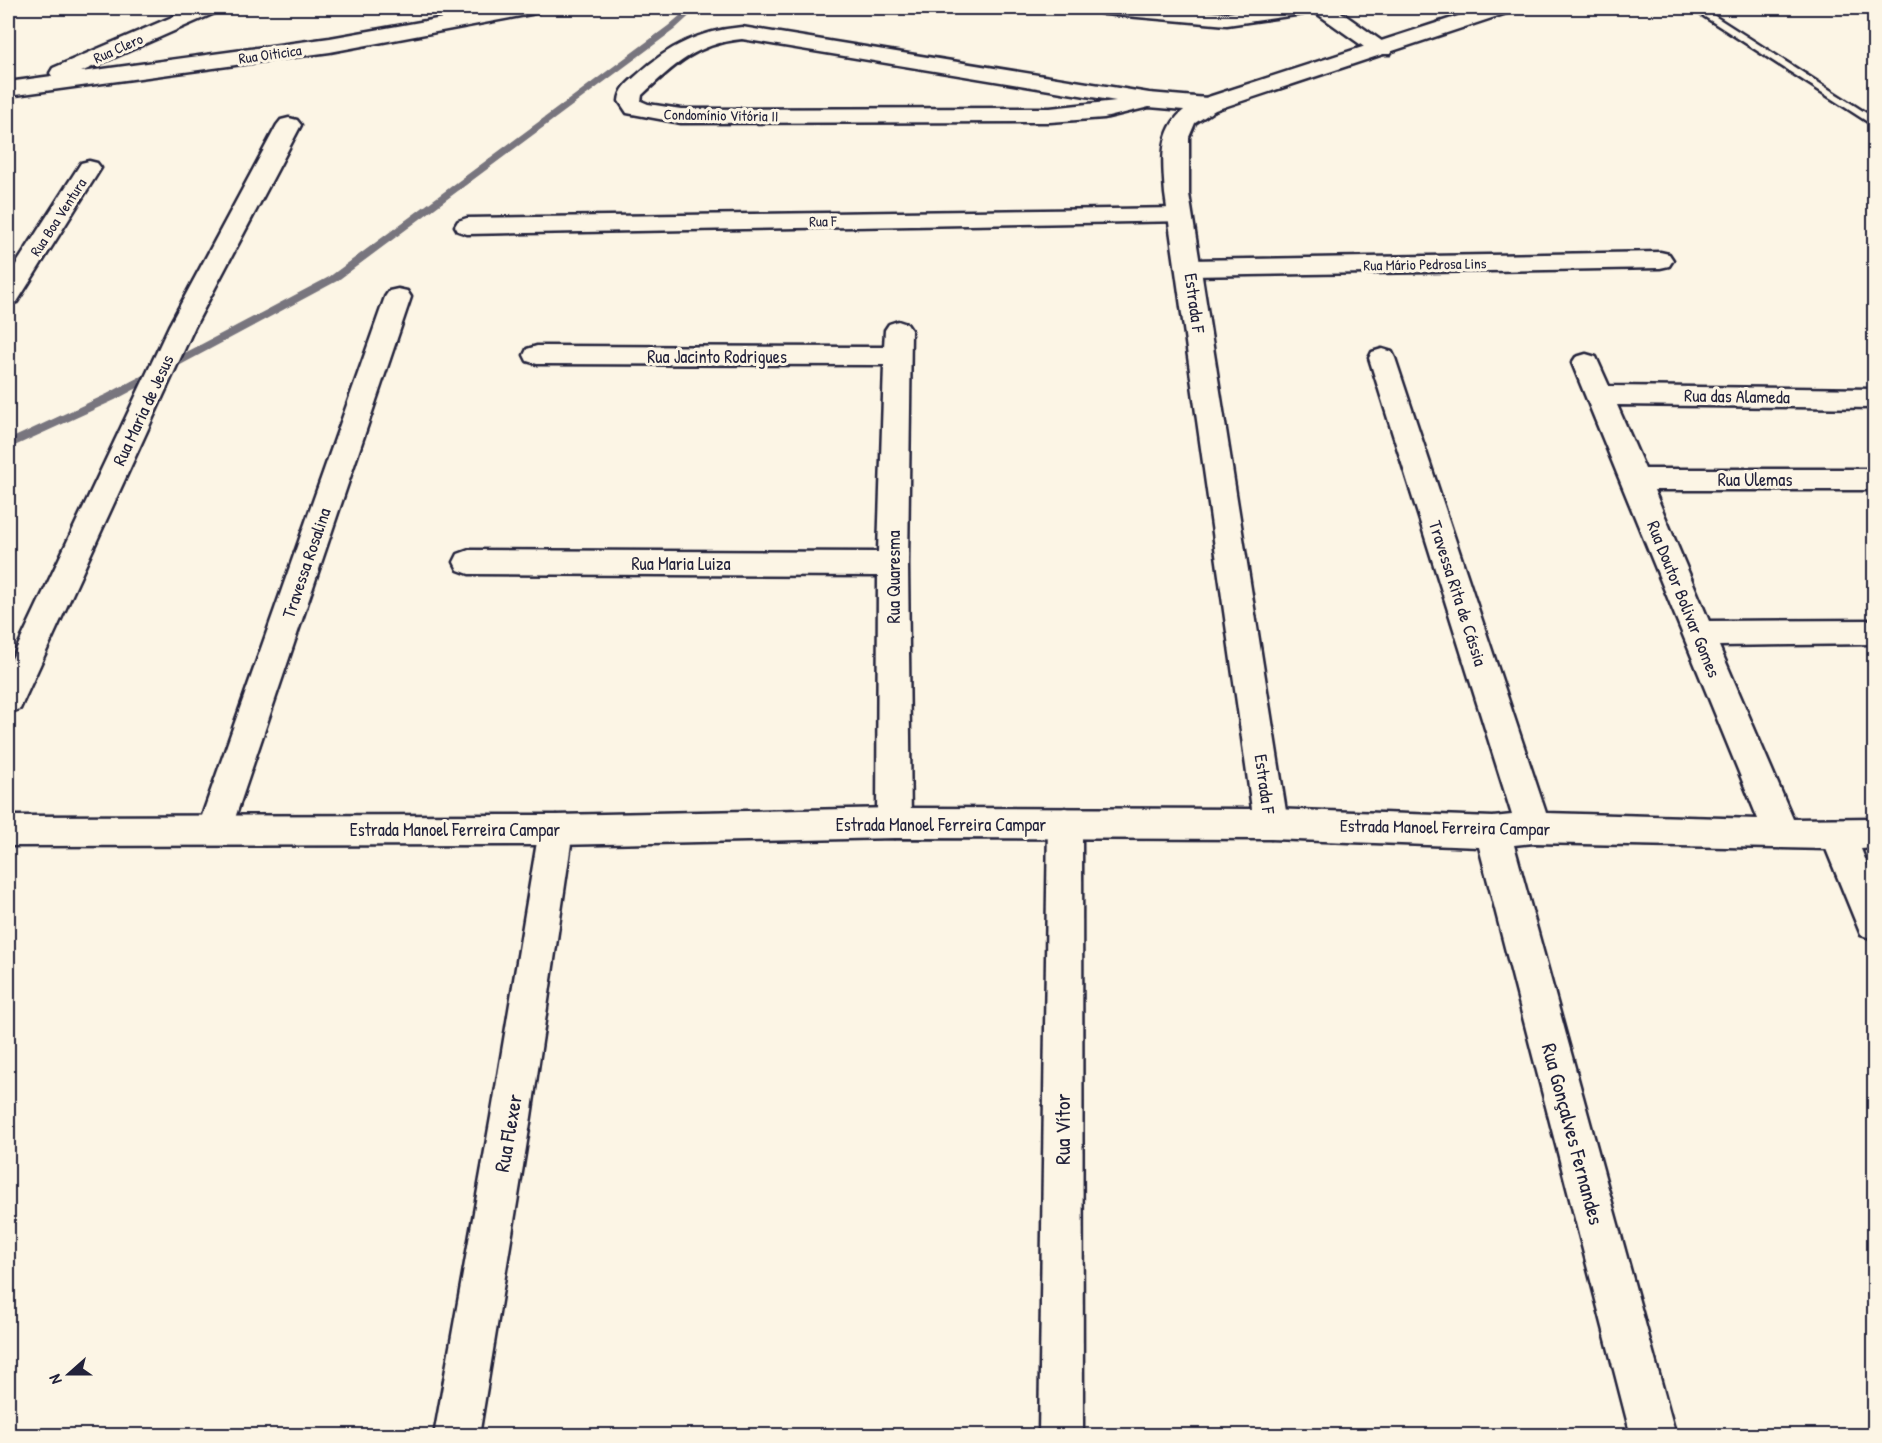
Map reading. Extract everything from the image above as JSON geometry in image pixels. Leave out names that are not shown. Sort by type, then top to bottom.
[{"type":"street","name":"Rua Clero","points":[[17,88],[210,8]]},
{"type":"street","name":"Rua Oiticica","points":[[17,88],[330,45],[531,8]]},
{"type":"street","points":[[1104,8],[1170,16],[1227,19],[1303,8]]},
{"type":"street","points":[[1322,8],[1382,49]]},
{"type":"street","name":"Estrada F","points":[[1271,824],[1190,268],[1179,216],[1176,138],[1182,123],[1193,112],[1207,105],[1503,8]]},
{"type":"street","name":"Condomínio Vitória II","points":[[1149,100],[1104,111],[1050,115],[787,116],[681,116],[645,111],[635,108],[630,101],[631,93],[690,44],[722,34],[742,33],[1149,100],[1207,105]]},
{"type":"street","name":"Rua Maria de Jesus","points":[[8,700],[182,326],[290,125]]},
{"type":"street","name":"Rua Boa Ventura","points":[[8,296],[89,168]]},
{"type":"street","name":"Rua F","points":[[467,226],[1179,216]]},
{"type":"street","name":"Rua Mário Pedrosa Lins","points":[[1190,268],[1660,260]]},
{"type":"street","name":"Travessa Rosalina","points":[[214,830],[398,297]]},
{"type":"street","name":"Rua Jacinto Rodrigues","points":[[537,355],[898,343]]},
{"type":"street","name":"Rua Quaresma","points":[[894,824],[892,564],[898,343]]},
{"type":"street","name":"Travessa Rita de Cássia","points":[[1382,358],[1534,828]]},
{"type":"street","name":"Rua Doutor Bolivar Gomes","points":[[1586,363],[1782,835]]},
{"type":"street","name":"Rua das Alameda","points":[[1600,395],[1875,398]]},
{"type":"street","name":"Rua Ulemas","points":[[1635,480],[1875,479]]},
{"type":"street","name":"Rua Maria Luiza","points":[[469,562],[892,564]]},
{"type":"street","points":[[1698,634],[1875,632]]},
{"type":"street","name":"Estrada Manoel Ferreira Campar","points":[[8,831],[556,830],[1065,823],[1271,824],[1493,832],[1534,828],[1782,835],[1875,833]]},
{"type":"street","name":"Rua Vítor","points":[[1061,1436],[1065,823]]},
{"type":"street","name":"Rua Flexer","points":[[456,1436],[511,1117],[556,830]]},
{"type":"street","name":"Rua Gonçalves Fernandes","points":[[1493,832],[1654,1436]]},
{"type":"street","points":[[1838,834],[1875,923]]},
{"type":"lane","points":[[1696,8],[1875,123]]},
{"type":"waterway","points":[[8,445],[111,397],[333,279],[671,28],[694,8]]}]
